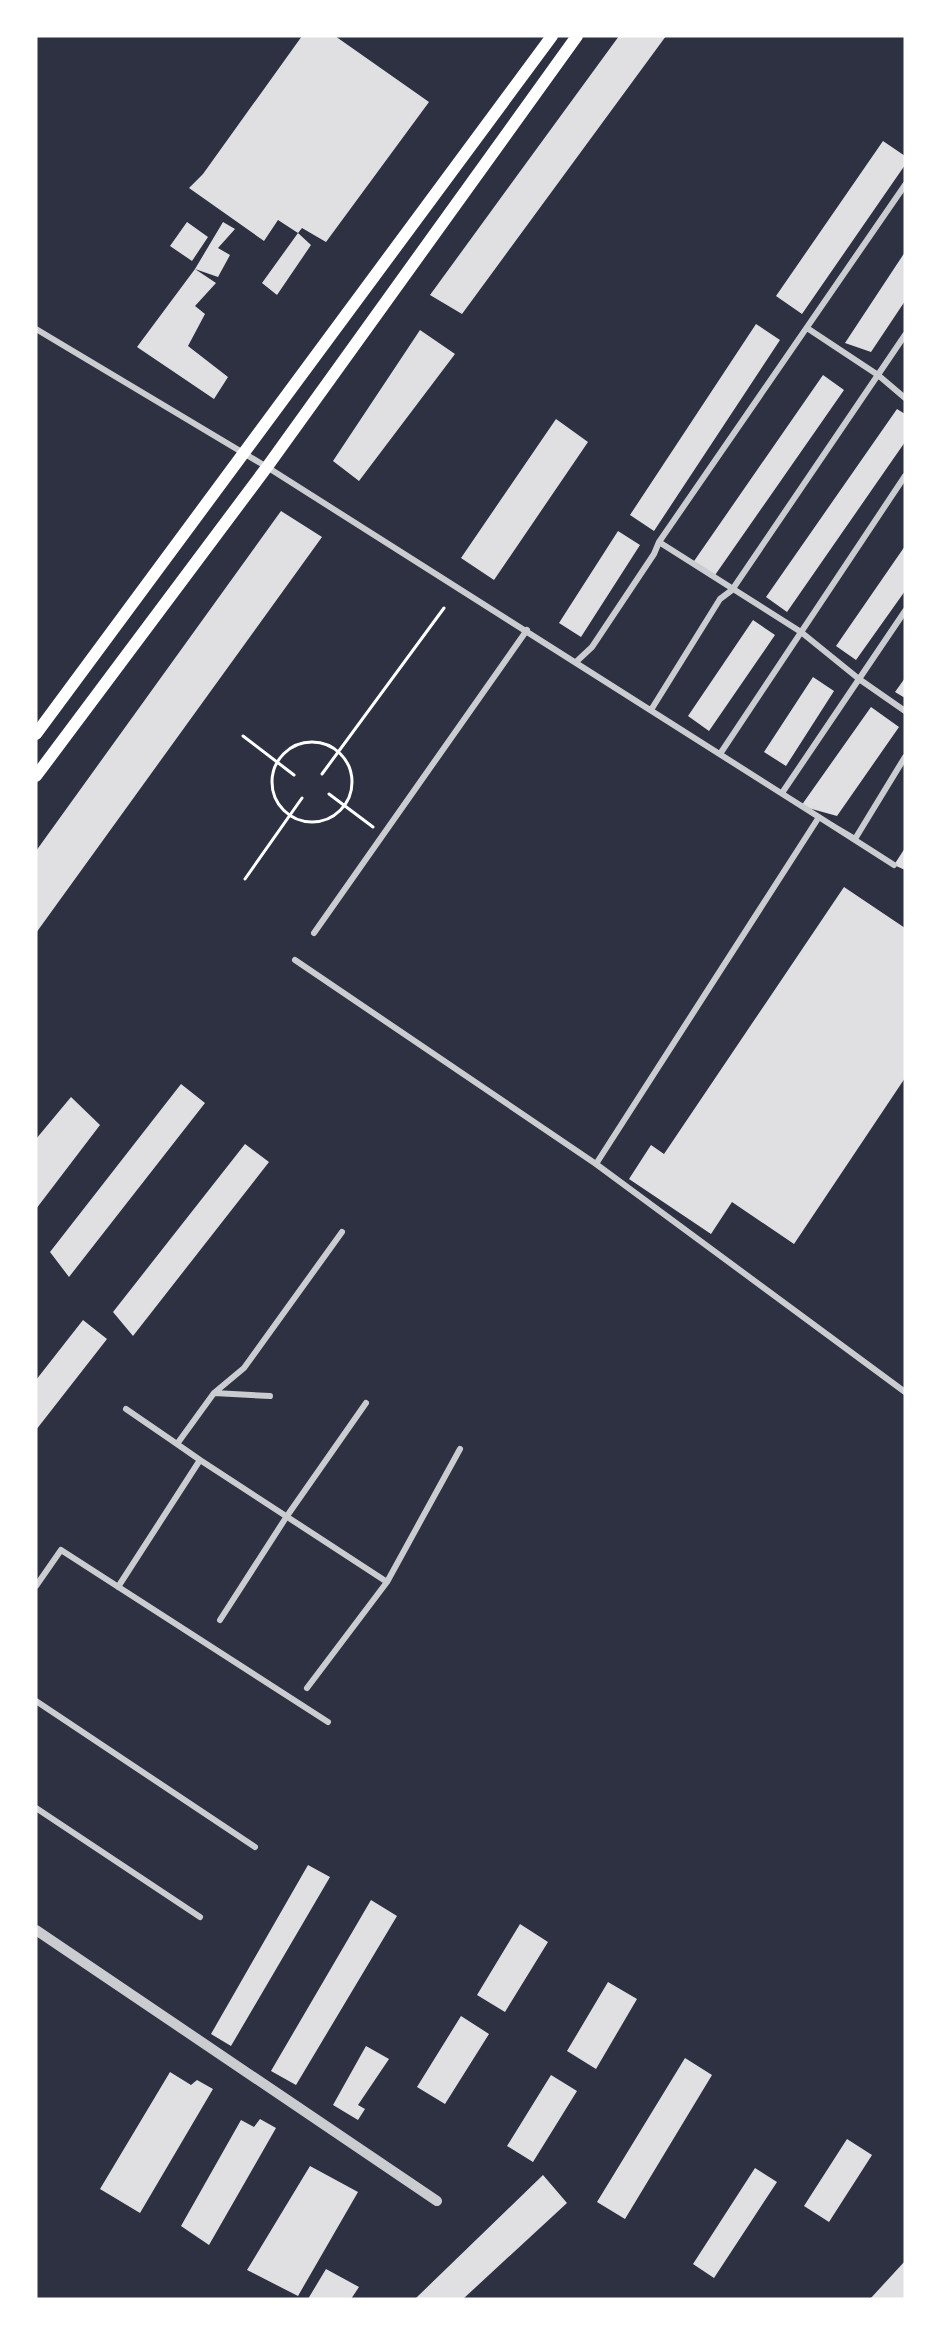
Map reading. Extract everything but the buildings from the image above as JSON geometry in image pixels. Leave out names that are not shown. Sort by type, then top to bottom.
[{"type":"main road","points":[[36,734],[246,454],[552,36]]},
{"type":"main road","points":[[36,776],[267,467],[577,36]]},
{"type":"street","points":[[576,662],[592,646],[654,554],[659,543],[905,185]]},
{"type":"street","points":[[807,328],[878,375],[905,398]]},
{"type":"street","points":[[36,329],[267,467],[894,864]]},
{"type":"street","points":[[651,710],[720,599],[732,590],[905,335]]},
{"type":"street","points":[[720,754],[905,476]]},
{"type":"street","points":[[659,543],[801,632],[859,680],[905,711]]},
{"type":"street","points":[[782,793],[905,611]]},
{"type":"street","points":[[314,933],[527,630]]},
{"type":"street","points":[[833,826],[855,839],[905,757]]},
{"type":"street","points":[[596,1164],[819,817]]},
{"type":"street","points":[[295,960],[596,1164],[905,1392]]},
{"type":"street","points":[[177,1444],[214,1393],[244,1368],[342,1232]]},
{"type":"street","points":[[214,1393],[270,1396]]},
{"type":"street","points":[[220,1620],[287,1516],[366,1403]]},
{"type":"street","points":[[126,1409],[387,1582]]},
{"type":"street","points":[[307,1688],[387,1582],[460,1449]]},
{"type":"street","points":[[118,1587],[200,1460]]},
{"type":"street","points":[[36,1586],[61,1550],[328,1722]]},
{"type":"street","points":[[36,1701],[255,1847]]},
{"type":"street","points":[[36,1808],[200,1917]]},
{"type":"street","points":[[36,1930],[437,2201]]},
{"type":"path","points":[[322,774],[444,608]]},
{"type":"path","points":[[243,736],[294,775]]},
{"type":"path","points":[[316,742],[338,752],[350,771],[352,783],[344,805],[325,820],[301,820],[290,815],[275,797],[273,774],[277,763],[294,747],[305,743],[316,742]]},
{"type":"path","points":[[329,794],[385,835]]},
{"type":"path","points":[[245,879],[302,798]]}]
